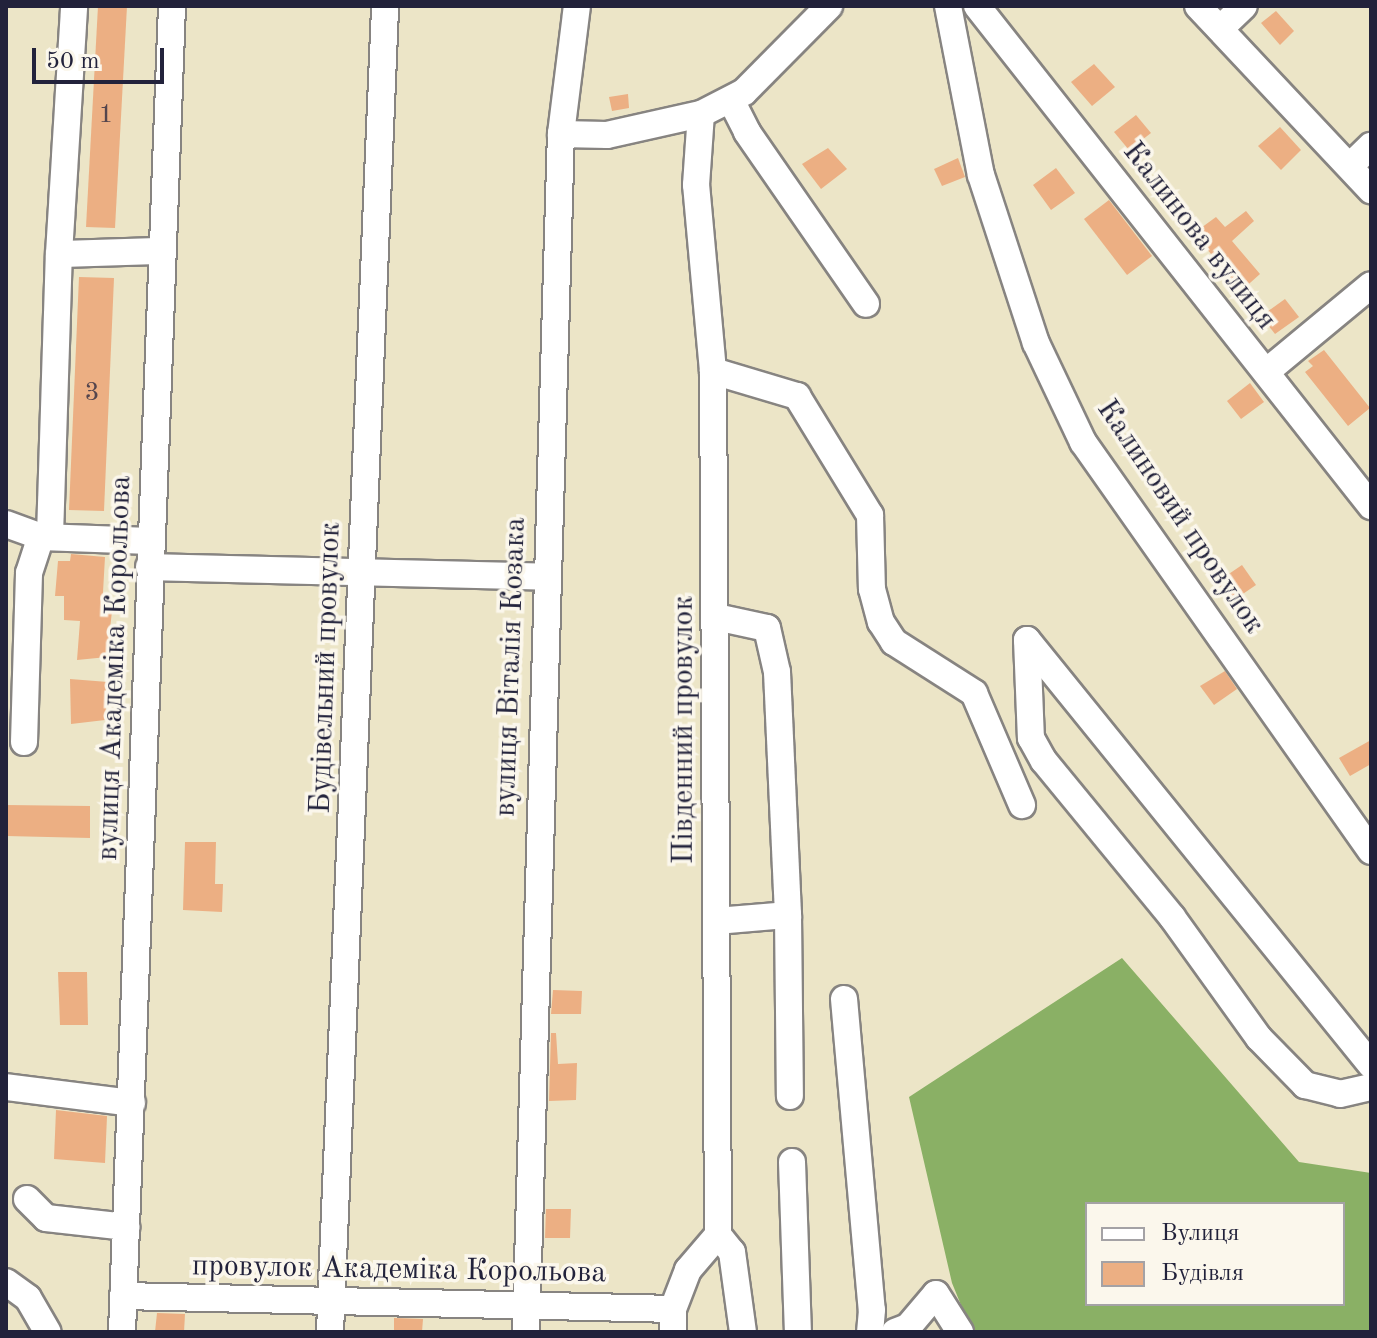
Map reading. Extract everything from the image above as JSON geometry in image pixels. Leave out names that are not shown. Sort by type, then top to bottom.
[{"type":"street","points":[[24,742],[29,573],[45,537],[74,6]]},
{"type":"street","name":"вулиця Академіка Корольова","points":[[122,1332],[160,251],[172,6]]},
{"type":"street","name":"Будівельний провулок","points":[[330,1332],[385,6]]},
{"type":"street","name":"вулиця Віталія Козака","points":[[526,1332],[561,134],[577,6]]},
{"type":"street","points":[[561,134],[607,135],[701,114],[731,100],[829,6]]},
{"type":"street","name":"Калиновий провулок","points":[[948,6],[981,175],[1036,343],[1083,442],[1371,851]]},
{"type":"street","name":"Калинова вулиця","points":[[977,6],[1371,506]]},
{"type":"street","points":[[1198,6],[1371,190]]},
{"type":"street","points":[[1220,29],[1244,6]]},
{"type":"street","points":[[731,100],[747,132],[866,304]]},
{"type":"street","name":"Південний провулок","points":[[701,114],[696,185],[713,371],[718,1235]]},
{"type":"street","points":[[1350,166],[1371,146]]},
{"type":"street","points":[[59,254],[160,251]]},
{"type":"street","points":[[1266,372],[1371,285]]},
{"type":"street","points":[[713,371],[797,396],[870,515],[872,589],[881,622],[894,642],[974,693],[1022,805]]},
{"type":"street","points":[[6,524],[45,537],[150,554],[362,572],[546,577]]},
{"type":"street","points":[[716,617],[767,628],[777,672],[788,915],[790,1096]]},
{"type":"street","points":[[1371,1065],[1027,640],[1031,738],[1044,761],[1172,917],[1259,1038],[1305,1085],[1340,1094],[1371,1087]]},
{"type":"street","points":[[717,921],[788,915]]},
{"type":"street","points":[[844,999],[872,1310],[870,1332]]},
{"type":"street","points":[[6,1087],[132,1103]]},
{"type":"street","points":[[792,1162],[798,1332]]},
{"type":"street","points":[[27,1199],[46,1218],[126,1227]]},
{"type":"street","points":[[673,1320],[688,1270],[718,1235],[732,1252],[743,1332]]},
{"type":"street","points":[[6,1282],[28,1298],[48,1332]]},
{"type":"street","points":[[895,1332],[908,1327],[936,1294],[960,1332]]},
{"type":"street","name":"провулок Академіка Корольова","points":[[123,1296],[527,1304],[673,1320]]},
{"type":"green space","points":[[1122,958],[1299,1162],[1371,1173],[1371,1332],[972,1332],[952,1283],[909,1097]]},
{"type":"building","points":[[98,6],[127,6],[115,228],[86,227]]},
{"type":"building","points":[[1276,11],[1294,31],[1280,45],[1261,23]]},
{"type":"building","points":[[1094,64],[1115,87],[1092,106],[1071,82]]},
{"type":"building","points":[[628,94],[629,108],[612,111],[609,97]]},
{"type":"building","points":[[1136,115],[1151,133],[1129,150],[1114,132]]},
{"type":"building","points":[[1280,127],[1301,150],[1281,170],[1258,146]]},
{"type":"building","points":[[828,148],[847,169],[821,189],[802,164]]},
{"type":"building","points":[[958,158],[965,177],[942,186],[934,169]]},
{"type":"building","points":[[1056,168],[1075,193],[1051,210],[1033,185]]},
{"type":"building","points":[[1109,200],[1152,256],[1127,275],[1084,219]]},
{"type":"building","points":[[1246,211],[1254,221],[1232,241],[1260,274],[1241,291],[1194,233],[1216,217],[1225,227]]},
{"type":"building","points":[[79,277],[114,278],[104,511],[69,510]]},
{"type":"building","points":[[1285,299],[1299,317],[1275,334],[1261,316]]},
{"type":"building","points":[[1324,350],[1370,408],[1348,426],[1305,372],[1313,366],[1308,361]]},
{"type":"building","points":[[1250,383],[1264,402],[1241,419],[1227,401]]},
{"type":"building","points":[[71,554],[105,557],[102,610],[112,611],[107,657],[77,660],[80,621],[64,620],[64,596],[55,596],[58,561],[70,561]]},
{"type":"building","points":[[1242,565],[1256,585],[1231,602],[1217,582]]},
{"type":"building","points":[[1225,671],[1237,689],[1214,705],[1200,686]]},
{"type":"building","points":[[70,679],[108,682],[105,720],[71,724]]},
{"type":"building","points":[[1371,740],[1371,764],[1350,776],[1339,758]]},
{"type":"building","points":[[6,805],[90,806],[90,838],[6,836]]},
{"type":"building","points":[[185,842],[216,842],[215,884],[223,884],[222,912],[183,910]]},
{"type":"building","points":[[58,972],[87,972],[88,1025],[60,1025]]},
{"type":"building","points":[[553,990],[582,991],[581,1014],[551,1014]]},
{"type":"building","points":[[551,1033],[556,1033],[558,1064],[577,1063],[576,1100],[549,1101]]},
{"type":"building","points":[[56,1110],[107,1116],[105,1163],[54,1159]]},
{"type":"building","points":[[546,1209],[571,1209],[570,1238],[545,1238]]},
{"type":"building","points":[[157,1313],[185,1314],[184,1332],[155,1332]]},
{"type":"building","points":[[394,1318],[423,1319],[422,1332],[394,1332]]}]
